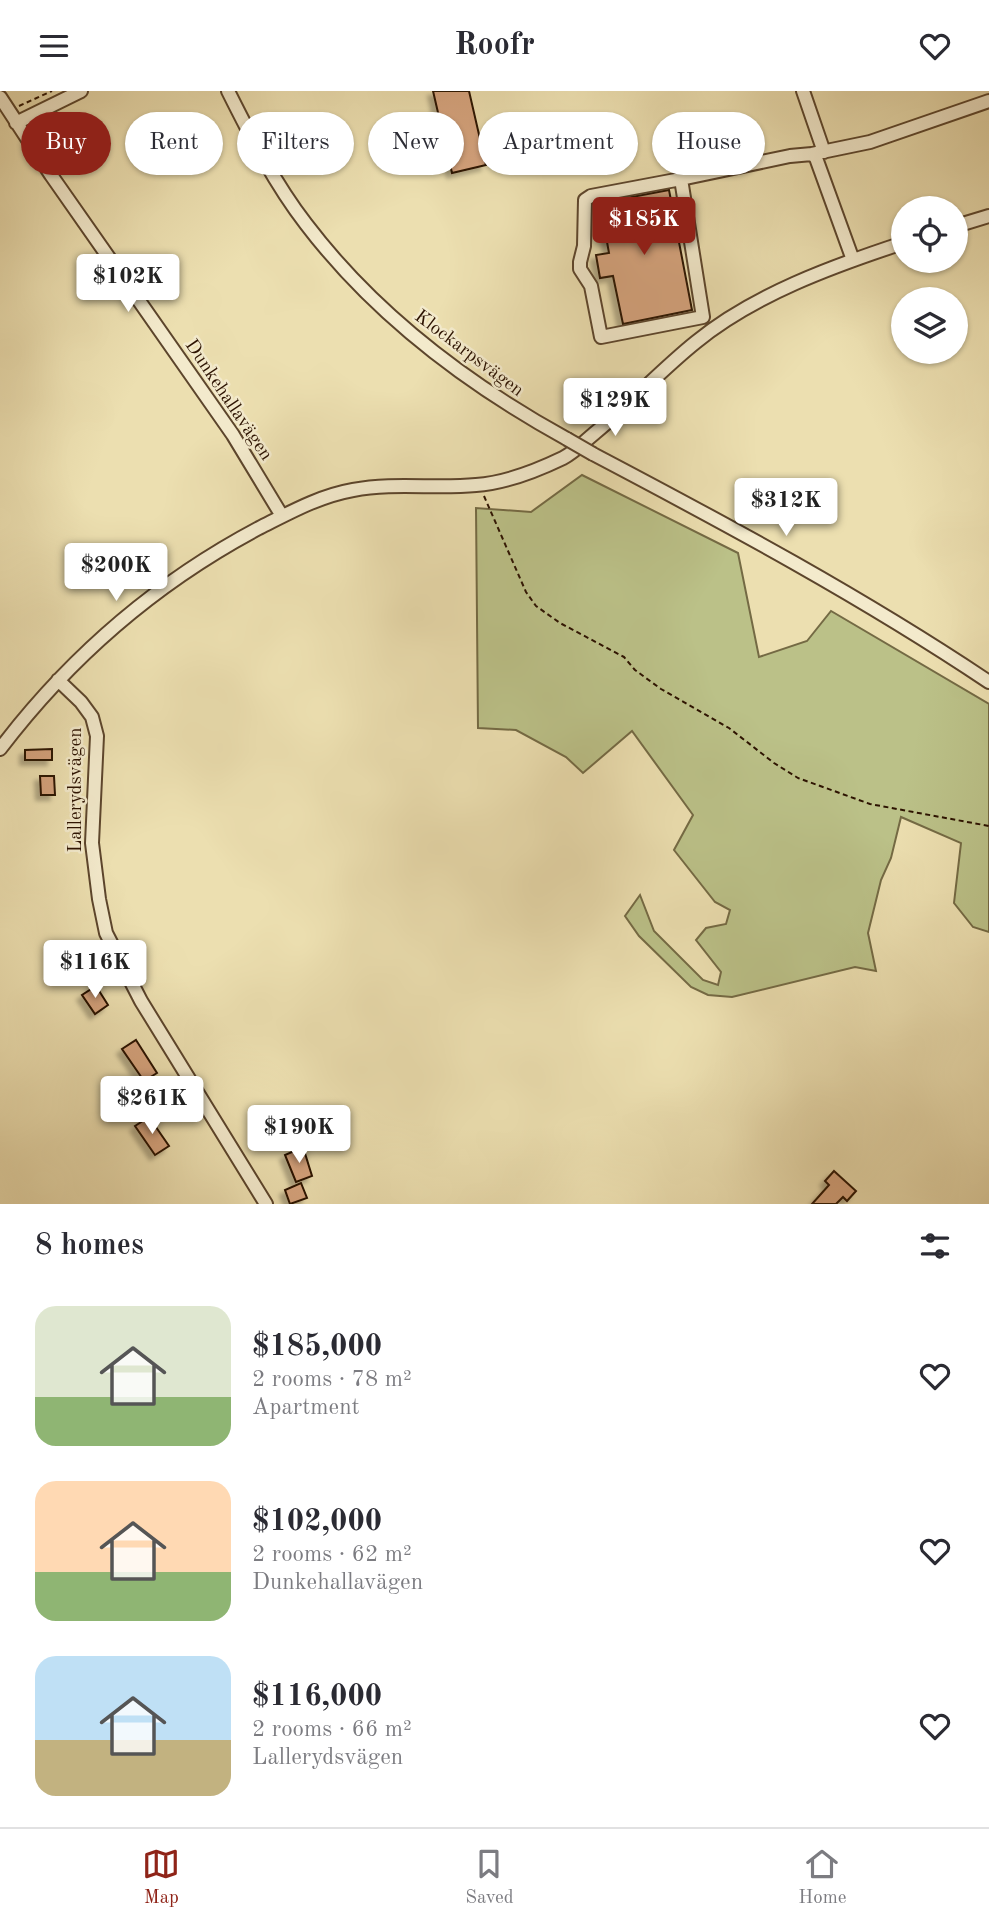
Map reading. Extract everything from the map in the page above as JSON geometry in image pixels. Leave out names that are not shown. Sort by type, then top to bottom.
[{"type":"street","points":[[16,123],[82,91]]},
{"type":"street","name":"Klockarpsvägen","points":[[228,91],[268,165],[306,224],[390,316],[456,371],[510,407],[593,454],[870,605],[989,682]]},
{"type":"street","points":[[803,91],[818,153],[816,158],[853,260]]},
{"type":"street","name":"Dunkehallavägen","points":[[0,97],[233,435],[282,516]]},
{"type":"street","points":[[681,179],[703,317],[601,337],[591,286],[580,269],[584,246],[585,201],[591,196],[870,142],[989,101]]},
{"type":"street","points":[[968,222],[989,216]]},
{"type":"street","points":[[0,749],[58,680],[92,646],[168,584],[226,545],[282,516],[353,490],[384,486],[480,485],[524,474],[566,457],[696,341],[729,318],[853,260],[891,247]]},
{"type":"street","name":"Lallerydsvägen","points":[[58,680],[92,717],[97,736],[92,843],[106,933],[141,1001],[267,1204]]},
{"type":"path","points":[[18,106],[52,91]]},
{"type":"path","points":[[480,485],[494,523],[526,592],[536,606],[560,623],[624,657],[635,670],[661,689],[721,723],[774,763],[799,778],[870,804],[989,826]]},
{"type":"green space","points":[[582,475],[738,553],[759,657],[807,641],[831,611],[989,704],[989,932],[973,927],[954,903],[961,843],[901,817],[868,933],[876,971],[855,967],[732,997],[708,995],[691,987],[639,936],[625,916],[640,895],[654,931],[703,980],[718,985],[721,972],[696,940],[706,928],[726,924],[730,910],[715,902],[674,850],[693,815],[632,731],[583,773],[566,757],[516,730],[478,728],[476,508],[531,512]]},
{"type":"building","points":[[433,91],[469,91],[478,130],[478,167],[464,170],[464,112],[438,112]]},
{"type":"building","points":[[669,190],[692,310],[623,324],[613,276],[600,278],[596,255],[609,253],[600,203]]},
{"type":"building","points":[[52,749],[52,760],[25,760],[25,750]]},
{"type":"building","points":[[40,776],[54,776],[55,795],[41,795]]},
{"type":"building","points":[[96,986],[108,1005],[95,1014],[82,995]]},
{"type":"building","points":[[136,1040],[157,1073],[144,1081],[122,1049]]},
{"type":"building","points":[[164,1087],[171,1098],[154,1108],[147,1098]]},
{"type":"building","points":[[149,1117],[169,1146],[155,1155],[135,1126]]},
{"type":"building","points":[[303,1147],[312,1176],[296,1182],[285,1155]]},
{"type":"building","points":[[834,1171],[856,1191],[847,1201],[843,1197],[836,1204],[812,1204],[829,1185],[825,1181]]},
{"type":"building","points":[[301,1183],[307,1198],[290,1204],[285,1190]]}]
